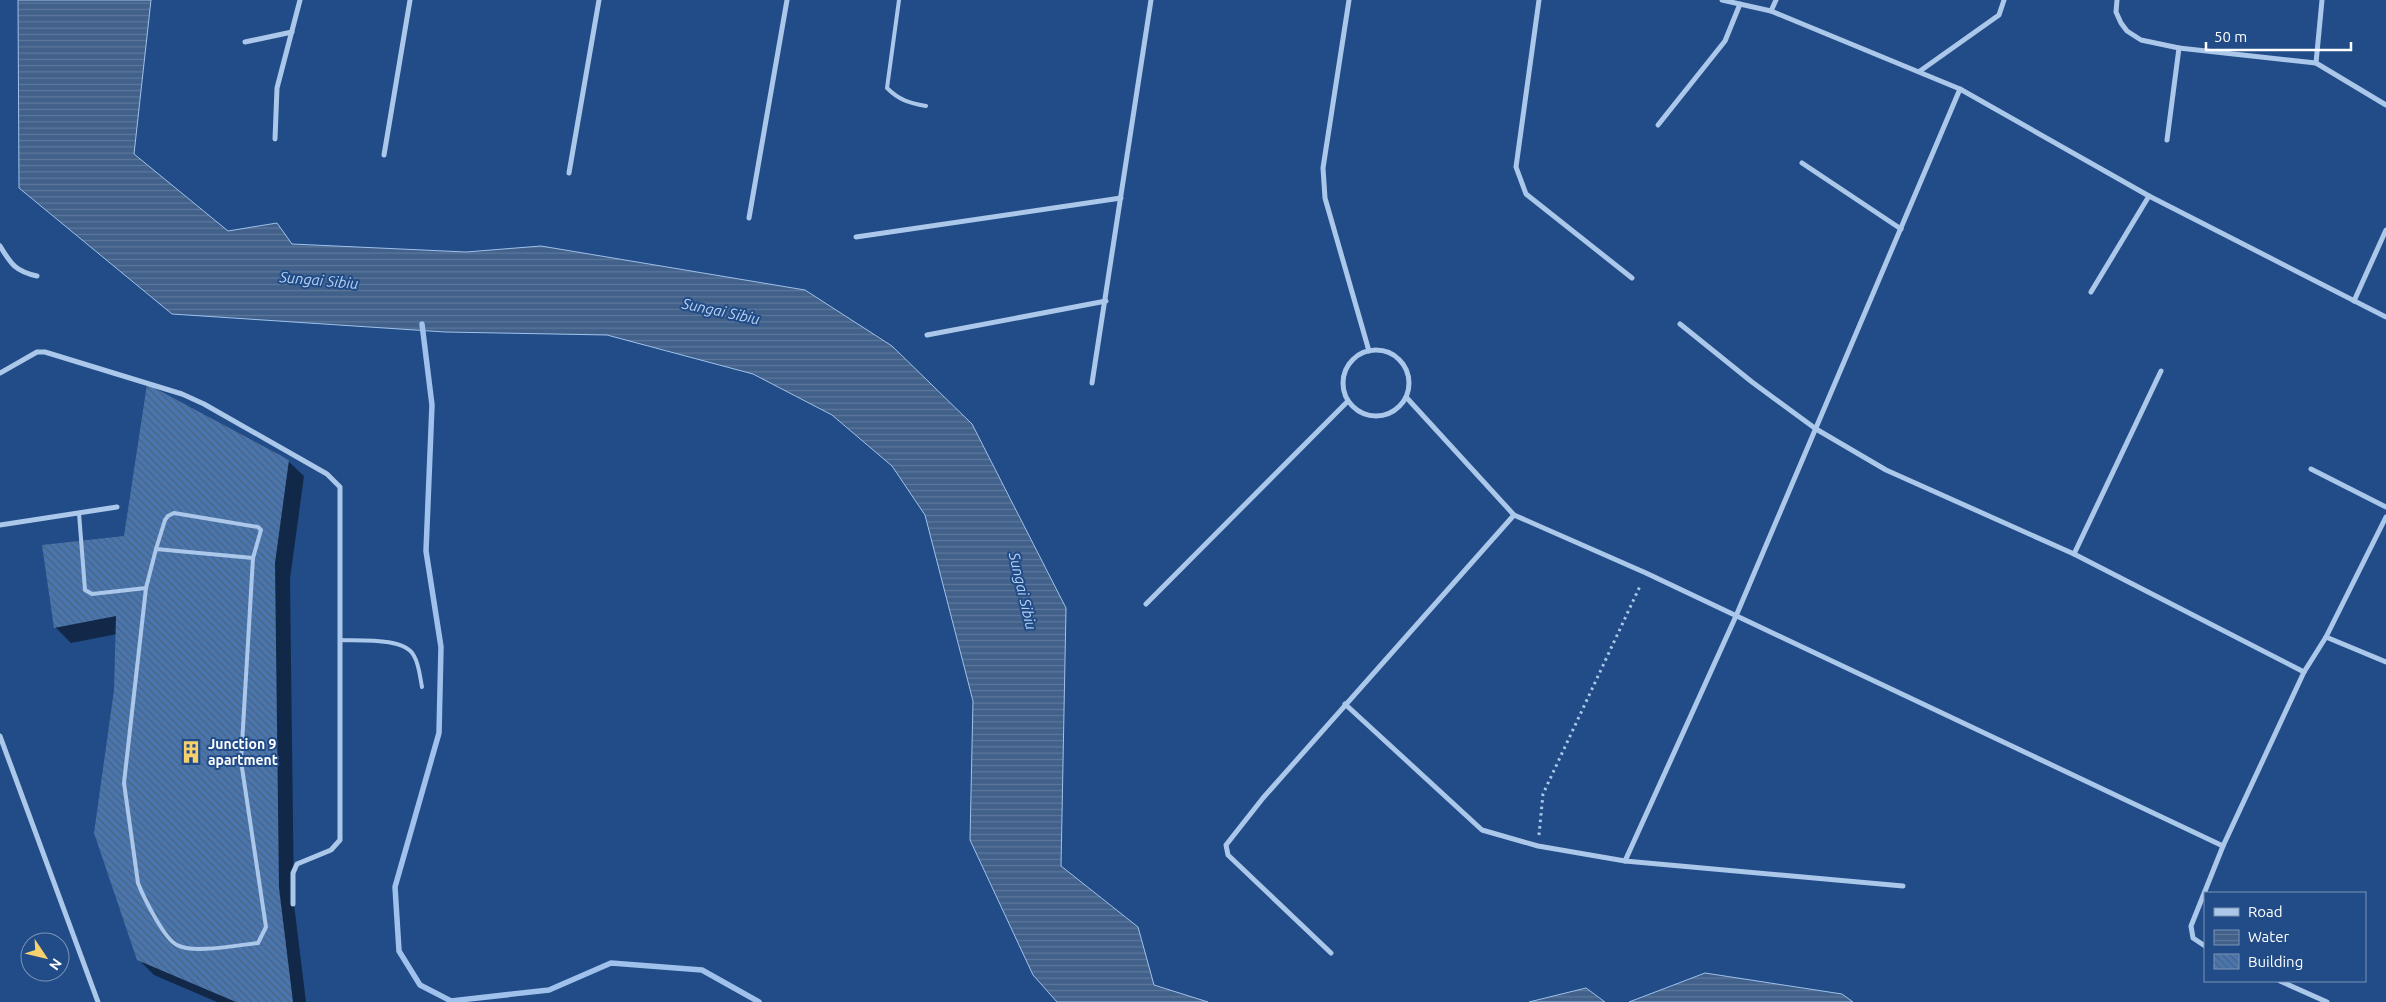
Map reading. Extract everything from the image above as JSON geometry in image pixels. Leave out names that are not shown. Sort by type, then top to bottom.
[{"type":"street","points":[[275,139],[277,88],[300,0]]},
{"type":"street","points":[[384,155],[410,0]]},
{"type":"street","points":[[570,173],[599,0]]},
{"type":"street","points":[[749,218],[787,0]]},
{"type":"street","points":[[1092,384],[1151,0]]},
{"type":"street","points":[[1349,0],[1323,168],[1325,198],[1369,351]]},
{"type":"street","points":[[1539,0],[1516,167],[1519,180],[1526,194],[1632,278]]},
{"type":"street","points":[[1722,0],[1771,10],[1960,89],[2149,196],[2386,317]]},
{"type":"street","points":[[1771,10],[1776,0]]},
{"type":"street","points":[[1920,71],[1999,15],[2004,0]]},
{"type":"street","points":[[2117,0],[2116,12],[2121,23],[2128,31],[2141,40],[2179,48],[2316,63],[2386,105]]},
{"type":"street","points":[[2316,63],[2322,0]]},
{"type":"street","points":[[1658,125],[1725,41],[1740,4]]},
{"type":"street","points":[[245,42],[292,32]]},
{"type":"street","points":[[2167,140],[2179,48]]},
{"type":"street","points":[[1625,861],[1736,616],[1960,89]]},
{"type":"street","points":[[1802,163],[1901,229]]},
{"type":"street","points":[[2091,292],[2149,196]]},
{"type":"street","points":[[856,237],[1121,198]]},
{"type":"street","points":[[2354,302],[2386,230]]},
{"type":"street","points":[[0,246],[11,264],[22,272],[37,276]]},
{"type":"street","points":[[928,335],[1106,300]]},
{"type":"street","points":[[1680,324],[1752,382],[1816,429],[1886,470],[2074,554],[2304,672]]},
{"type":"street","points":[[1369,351],[1390,354],[1402,363],[1408,376],[1406,397],[1394,410],[1378,416],[1361,412],[1348,401],[1343,383],[1346,371],[1358,356],[1369,351]]},
{"type":"street","points":[[0,373],[37,352],[182,394],[233,419],[327,474],[340,487],[340,840],[331,850],[297,864],[293,873],[293,904]]},
{"type":"street","points":[[2074,554],[2161,371]]},
{"type":"street","points":[[1406,397],[1514,515],[1646,573],[2223,846]]},
{"type":"street","points":[[1146,604],[1348,401]]},
{"type":"street","points":[[2311,469],[2386,507]]},
{"type":"street","points":[[0,525],[117,507]]},
{"type":"street","points":[[1331,953],[1228,855],[1226,845],[1240,824],[1514,515]]},
{"type":"street","points":[[2205,892],[2223,846],[2304,672],[2326,637],[2386,517]]},
{"type":"street","points":[[2326,637],[2386,662]]},
{"type":"street","points":[[1345,704],[1482,830],[1538,846],[1625,861],[1903,886]]},
{"type":"street","points":[[0,736],[98,1002]]},
{"type":"street","points":[[2204,894],[2191,926],[2193,938],[2204,945]]},
{"type":"street","points":[[2282,982],[2327,1002]]},
{"type":"lane","points":[[899,0],[887,88],[896,97],[905,102],[926,106]]},
{"type":"lane","points":[[79,513],[85,590],[92,594],[146,588]]},
{"type":"lane","points":[[174,513],[258,527],[261,534],[253,558],[240,748],[266,927],[258,943],[186,949],[175,944],[142,894],[138,883],[124,784],[146,588],[156,549],[168,516],[174,513]]},
{"type":"lane","points":[[156,549],[253,558]]},
{"type":"lane","points":[[340,640],[396,643],[407,647],[415,656],[422,687]]},
{"type":"path","points":[[1538,846],[1543,794],[1646,573]]},
{"type":"water","name":"Sungai Sibiu","points":[[18,0],[151,0],[134,154],[228,231],[277,223],[292,244],[466,252],[541,246],[805,290],[892,346],[972,424],[1066,608],[1061,866],[1138,927],[1154,985],[1208,1002],[1057,1002],[1033,975],[970,840],[973,701],[925,515],[892,466],[832,415],[753,374],[607,335],[445,332],[172,314],[19,188]]},
{"type":"water","points":[[1705,973],[1842,994],[1853,1002],[1629,1002]]},
{"type":"water","points":[[1586,988],[1605,1002],[1529,1002]]},
{"type":"building","name":"Junction 9 apartment","points":[[147,384],[289,460],[275,563],[279,888],[293,1002],[236,1002],[137,960],[94,833],[114,690],[116,616],[54,628],[42,545],[124,536]]},
{"type":"waterway","points":[[422,324],[432,405],[426,551],[441,647],[439,733],[395,887],[399,951],[420,985],[451,1001],[549,990],[611,963],[702,970],[759,1002]]},
{"type":"place","name":"Junction 9 apartment","points":[[191,752]]}]
